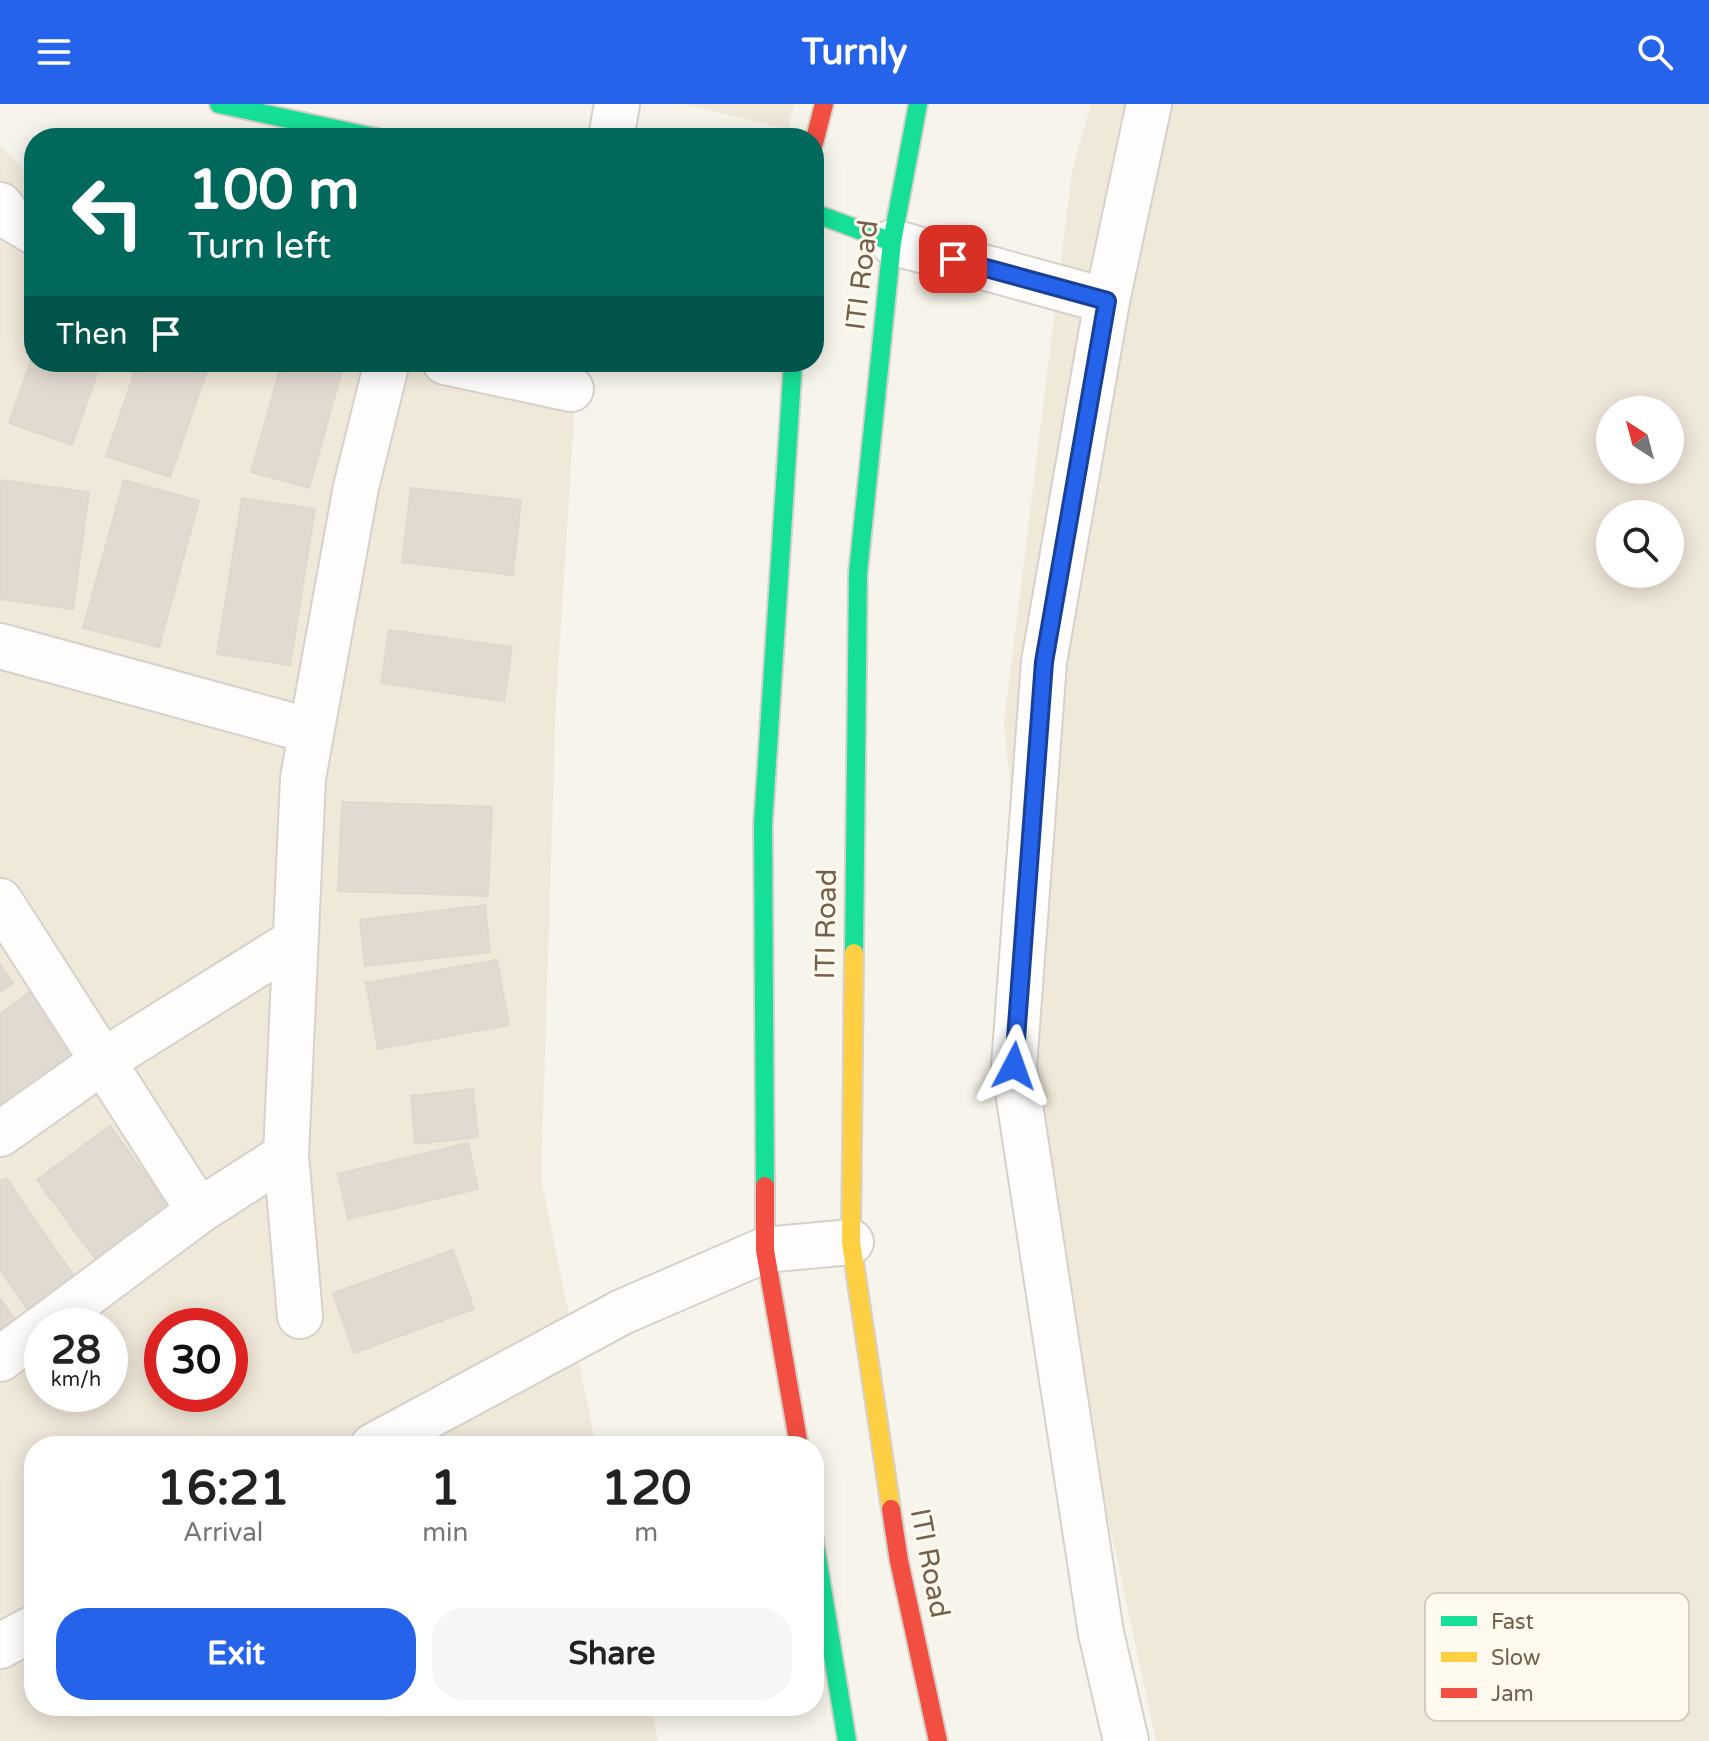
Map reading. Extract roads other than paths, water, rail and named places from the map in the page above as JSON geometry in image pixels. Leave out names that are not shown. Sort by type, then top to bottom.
[{"type":"street","points":[[219,104],[331,128]]},
{"type":"street","points":[[613,128],[617,104]]},
{"type":"street","points":[[818,128],[824,104]]},
{"type":"street","name":"ITI Road","points":[[918,104],[892,242],[858,573],[851,1242],[899,1561],[938,1741]]},
{"type":"street","points":[[1126,1741],[1101,1633],[1014,1066],[1044,662],[1107,301],[1149,104]]},
{"type":"street","points":[[0,205],[9,217],[24,226]]},
{"type":"street","points":[[824,217],[892,242],[1107,301]]},
{"type":"street","points":[[300,1316],[286,1155],[303,778],[356,487],[385,372]]},
{"type":"street","points":[[492,372],[571,389]]},
{"type":"street","points":[[792,372],[763,824],[765,1250],[797,1436]]},
{"type":"street","points":[[0,646],[311,731]]},
{"type":"street","points":[[0,901],[199,1211]]},
{"type":"street","points":[[0,1134],[103,1061],[295,941]]},
{"type":"street","points":[[69,1308],[199,1211],[286,1155]]},
{"type":"street","points":[[392,1436],[622,1312],[765,1250],[851,1242]]},
{"type":"street","points":[[0,1359],[24,1342]]},
{"type":"street","points":[[824,1600],[847,1741]]},
{"type":"street","points":[[0,1646],[24,1633]]}]
